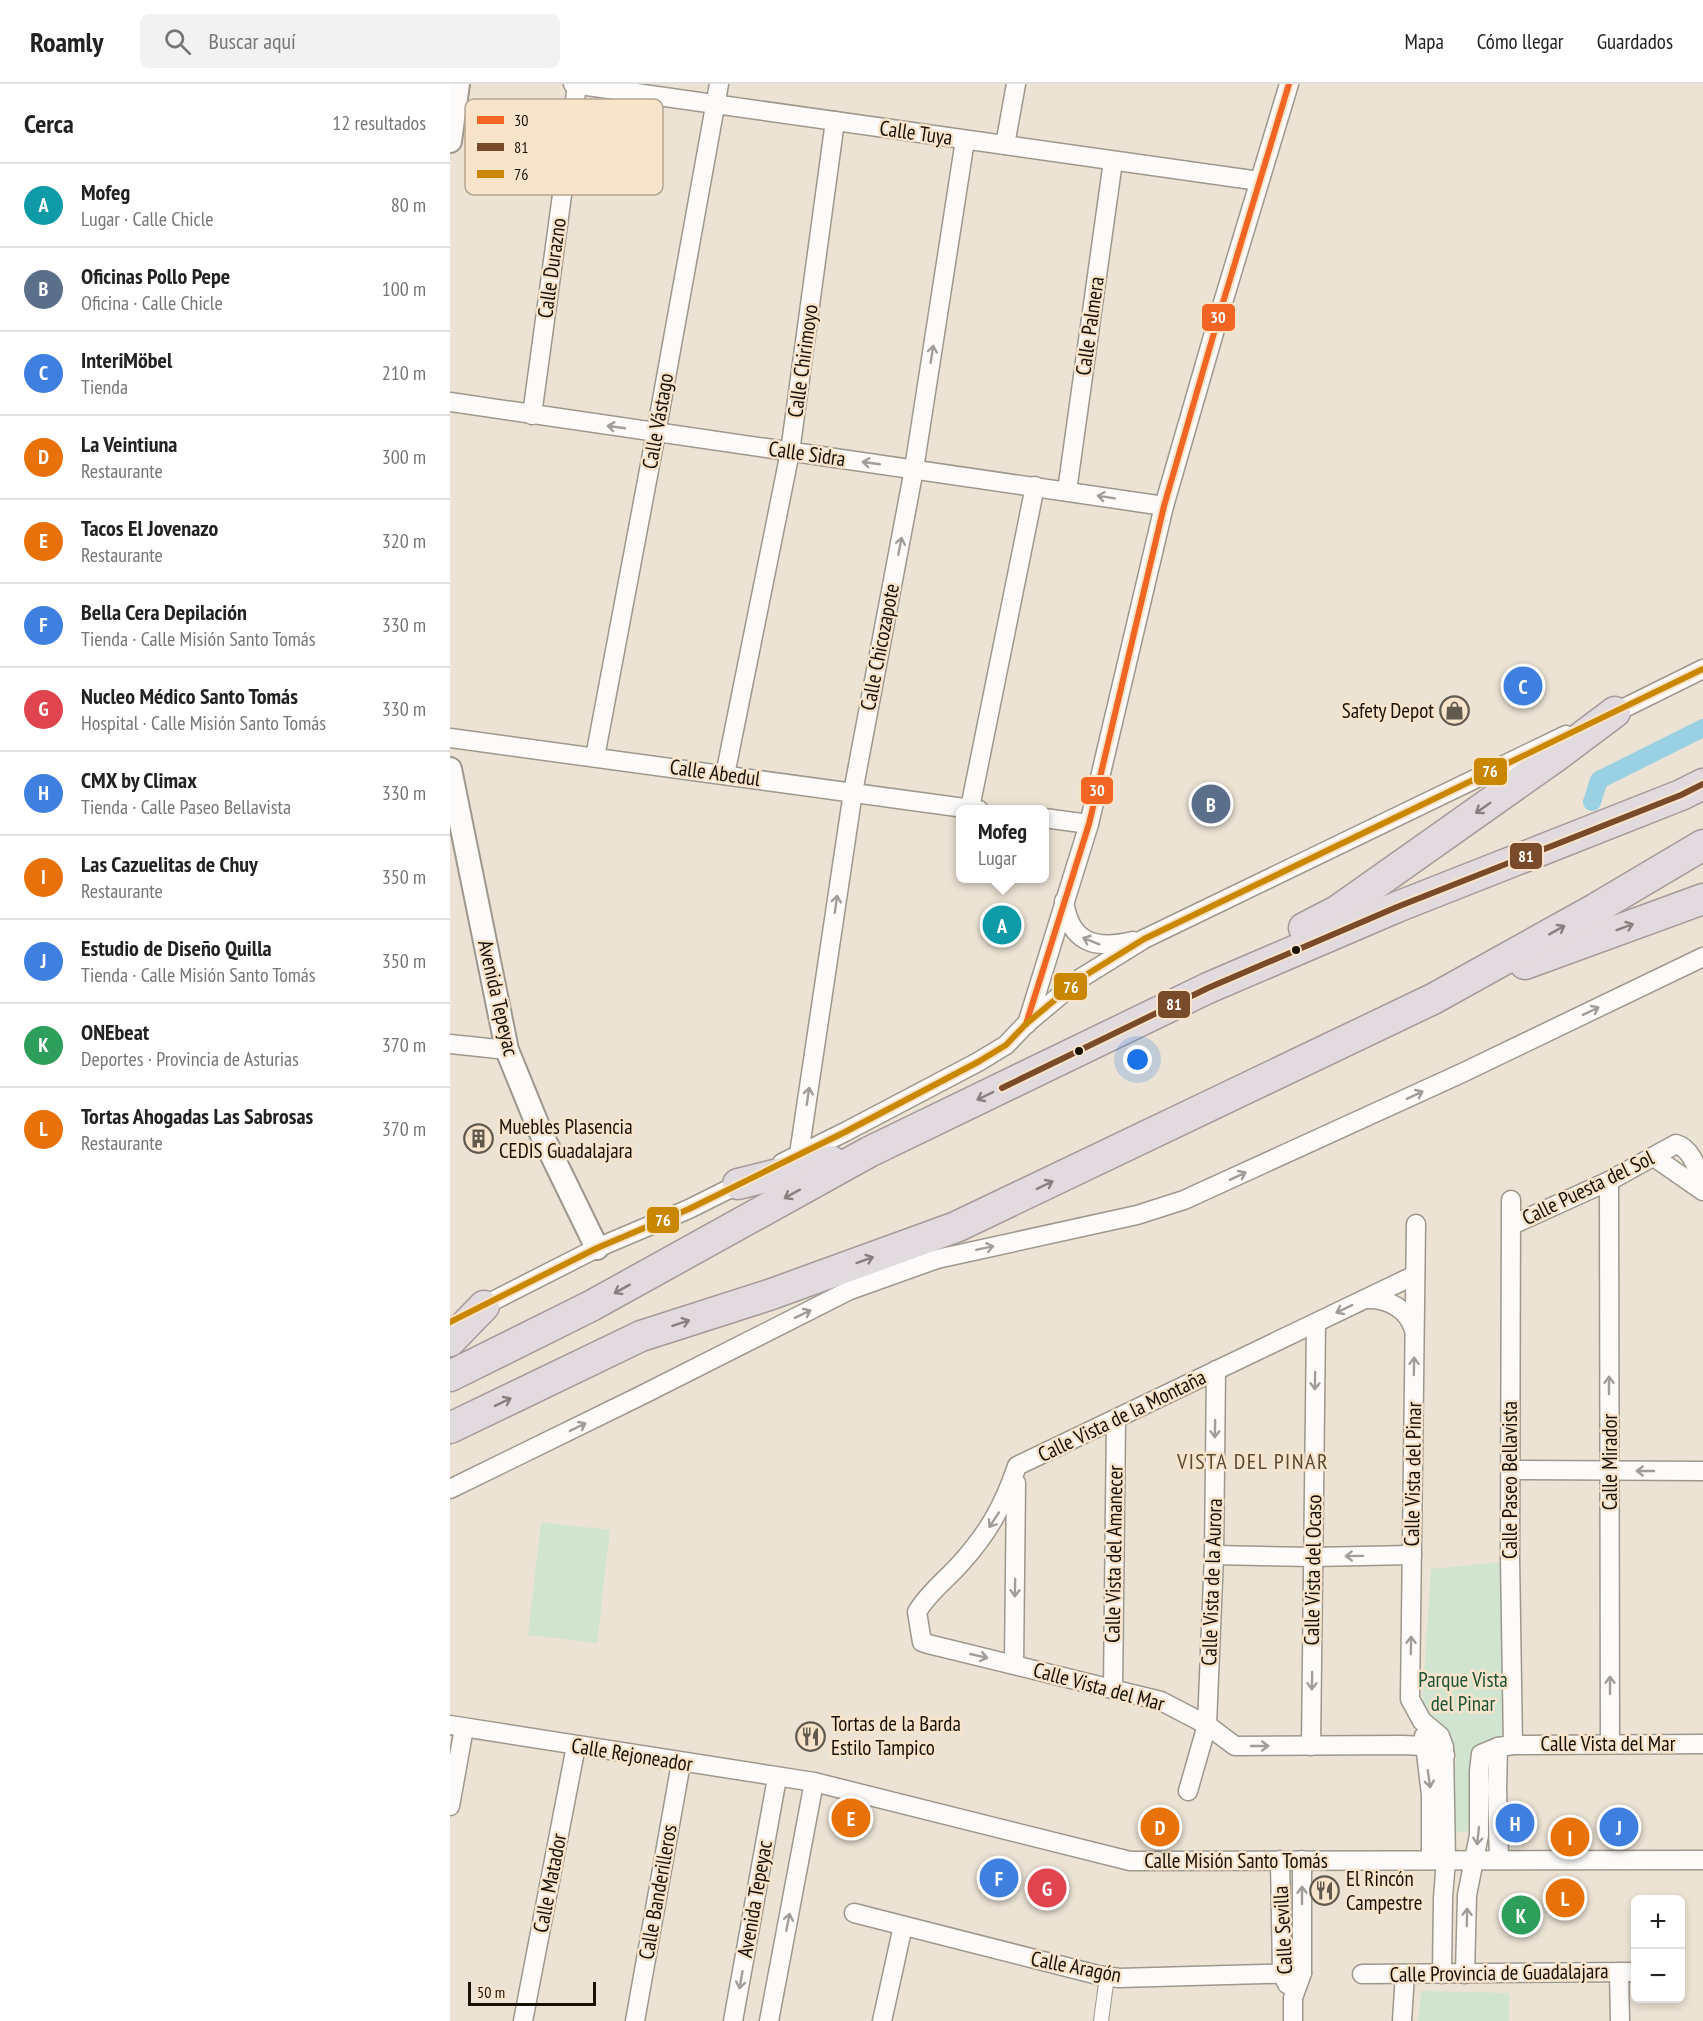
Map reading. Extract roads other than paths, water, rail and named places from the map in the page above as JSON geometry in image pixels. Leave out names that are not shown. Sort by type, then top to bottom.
[{"type":"highway","points":[[1208,988],[1264,948],[1336,911],[1615,712]]},
{"type":"highway","points":[[450,1376],[591,1306],[869,1152],[1208,988],[1396,907],[1703,784]]},
{"type":"highway","points":[[450,1428],[641,1336],[769,1295],[956,1227],[1433,999],[1595,909],[1703,845]]},
{"type":"highway","points":[[1433,999],[1703,899]]},
{"type":"highway","points":[[738,1184],[869,1152]]},
{"type":"highway","points":[[450,1341],[484,1306]]},
{"type":"street","points":[[450,141],[458,84]]},
{"type":"street","name":"Calle Tuya","points":[[573,84],[1259,181]]},
{"type":"street","name":"Calle Vástago","points":[[595,757],[719,84]]},
{"type":"street","points":[[1005,145],[1016,84]]},
{"type":"street","points":[[1026,1024],[1089,824],[1164,506],[1289,84]]},
{"type":"street","name":"Calle Chirimoyo","points":[[725,775],[790,452],[836,122]]},
{"type":"street","name":"Calle Chicozapote","points":[[799,1154],[853,792],[914,469],[965,140]]},
{"type":"street","name":"Calle Palmera","points":[[1067,490],[1113,161]]},
{"type":"street","name":"Calle Durazno","points":[[532,415],[562,195]]},
{"type":"street","name":"Calle Sidra","points":[[450,402],[1067,490],[1164,506]]},
{"type":"street","points":[[976,805],[1035,486]]},
{"type":"street","points":[[450,1322],[597,1248],[689,1209],[978,1062],[1006,1045],[1026,1024],[1081,978],[1144,939],[1703,669]]},
{"type":"street","name":"Calle Abedul","points":[[450,738],[956,806]]},
{"type":"street","name":"Avenida Tepeyac","points":[[450,769],[507,1050],[540,1131],[597,1248]]},
{"type":"street","points":[[1049,819],[1089,824]]},
{"type":"street","points":[[1064,899],[1071,926],[1088,941],[1110,945],[1144,939]]},
{"type":"street","points":[[450,1489],[850,1290],[937,1259],[1137,1215],[1184,1200],[1462,1073],[1703,957]]},
{"type":"street","points":[[450,1044],[507,1050]]},
{"type":"street","points":[[1703,1186],[1690,1155],[1684,1147],[1676,1144],[1659,1154],[1703,1191]]},
{"type":"street","name":"Calle Puesta del Sol","points":[[1512,1225],[1609,1181],[1659,1154]]},
{"type":"street","name":"Calle Mirador","points":[[1609,1181],[1610,1744]]},
{"type":"street","name":"Calle Paseo Bellavista","points":[[1499,1860],[1497,1789],[1506,1746],[1510,1558],[1511,1200]]},
{"type":"street","name":"Calle Vista del Pinar","points":[[1416,1224],[1410,1699],[1422,1721],[1443,1741],[1445,1755],[1438,1860]]},
{"type":"street","name":"Calle Vista de la Montaña","points":[[922,1642],[917,1612],[981,1539],[1007,1496],[1017,1466],[1415,1275]]},
{"type":"street","points":[[1366,1299],[1381,1299],[1397,1306],[1412,1322],[1415,1332]]},
{"type":"street","name":"Calle Vista del Ocaso","points":[[1311,1746],[1316,1323]]},
{"type":"street","name":"Calle Vista de la Aurora","points":[[1188,1791],[1207,1725],[1214,1555],[1216,1370]]},
{"type":"street","name":"Calle Vista del Amanecer","points":[[1113,1689],[1116,1419]]},
{"type":"street","points":[[1014,1664],[1017,1466]]},
{"type":"street","points":[[1510,1470],[1703,1471]]},
{"type":"street","points":[[1214,1555],[1313,1557],[1412,1555]]},
{"type":"street","name":"Calle Vista del Mar","points":[[922,1642],[1161,1701],[1207,1725],[1235,1746],[1403,1744],[1424,1746],[1445,1755]]},
{"type":"street","name":"Calle Vista del Pinar","points":[[1422,1721],[1438,1860]]},
{"type":"street","points":[[450,1806],[457,1726]]},
{"type":"street","name":"Calle Rejoneador","points":[[457,1726],[814,1782]]},
{"type":"street","name":"Calle Vista del Mar","points":[[1506,1746],[1703,1744]]},
{"type":"street","name":"Calle Matador","points":[[523,2021],[576,1746]]},
{"type":"street","points":[[1466,1974],[1467,1895],[1479,1835],[1481,1754],[1506,1746]]},
{"type":"street","name":"Calle Banderilleros","points":[[635,2021],[681,1762]]},
{"type":"street","name":"Avenida Tepeyac","points":[[733,2021],[777,1778]]},
{"type":"street","name":"Avenida Tepeyac","points":[[769,2021],[814,1782]]},
{"type":"street","name":"Calle Misión Santo Tomás","points":[[814,1782],[1130,1861],[1703,1860]]},
{"type":"street","name":"Calle Sevilla","points":[[1280,1860],[1282,1973],[1293,1998]]},
{"type":"street","name":"Calle Sevilla","points":[[1293,2021],[1293,1998],[1302,1972],[1302,1860]]},
{"type":"street","points":[[1438,1860],[1443,1898],[1442,1974]]},
{"type":"street","name":"Calle Aragón","points":[[854,1913],[1119,1978],[1302,1972]]},
{"type":"street","points":[[882,2021],[903,1926]]},
{"type":"street","points":[[1620,2021],[1627,1972]]},
{"type":"street","name":"Calle Provincia de Guadalajara","points":[[1362,1974],[1627,1972]]},
{"type":"street","points":[[1402,2021],[1405,1974]]},
{"type":"street","points":[[1101,2021],[1107,1976]]},
{"type":"waterway","points":[[1592,802],[1599,780],[1703,728]]},
{"type":"place","name":"InteriMöbel","points":[[1523,686]]},
{"type":"place","name":"Safety Depot","points":[[1455,711]]},
{"type":"place","name":"Oficinas Pollo Pepe","points":[[1211,804]]},
{"type":"place","name":"Mofeg","points":[[1002,925]]},
{"type":"place","name":"Muebles Plasencia CEDIS Guadalajara","points":[[478,1139]]},
{"type":"place","name":"Tortas de la Barda Estilo Tampico","points":[[810,1736]]},
{"type":"place","name":"Tacos El Jovenazo","points":[[851,1818]]},
{"type":"place","name":"CMX by Climax","points":[[1515,1823]]},
{"type":"place","name":"La Veintiuna","points":[[1160,1827]]},
{"type":"place","name":"Estudio de Diseño Quilla","points":[[1619,1827]]},
{"type":"place","name":"Las Cazuelitas de Chuy","points":[[1570,1837]]},
{"type":"place","name":"Bella Cera Depilación","points":[[999,1878]]},
{"type":"place","name":"Nucleo Médico Santo Tomás","points":[[1047,1888]]},
{"type":"place","name":"El Rincón Campestre","points":[[1325,1891]]},
{"type":"place","name":"Tortas Ahogadas Las Sabrosas","points":[[1565,1898]]},
{"type":"place","name":"ONEbeat","points":[[1521,1915]]},
{"type":"district","name":"VISTA DEL PINAR","points":[[1253,1461]]},
{"type":"park label","name":"Parque Vista del Pinar","points":[[1463,1692]]}]
